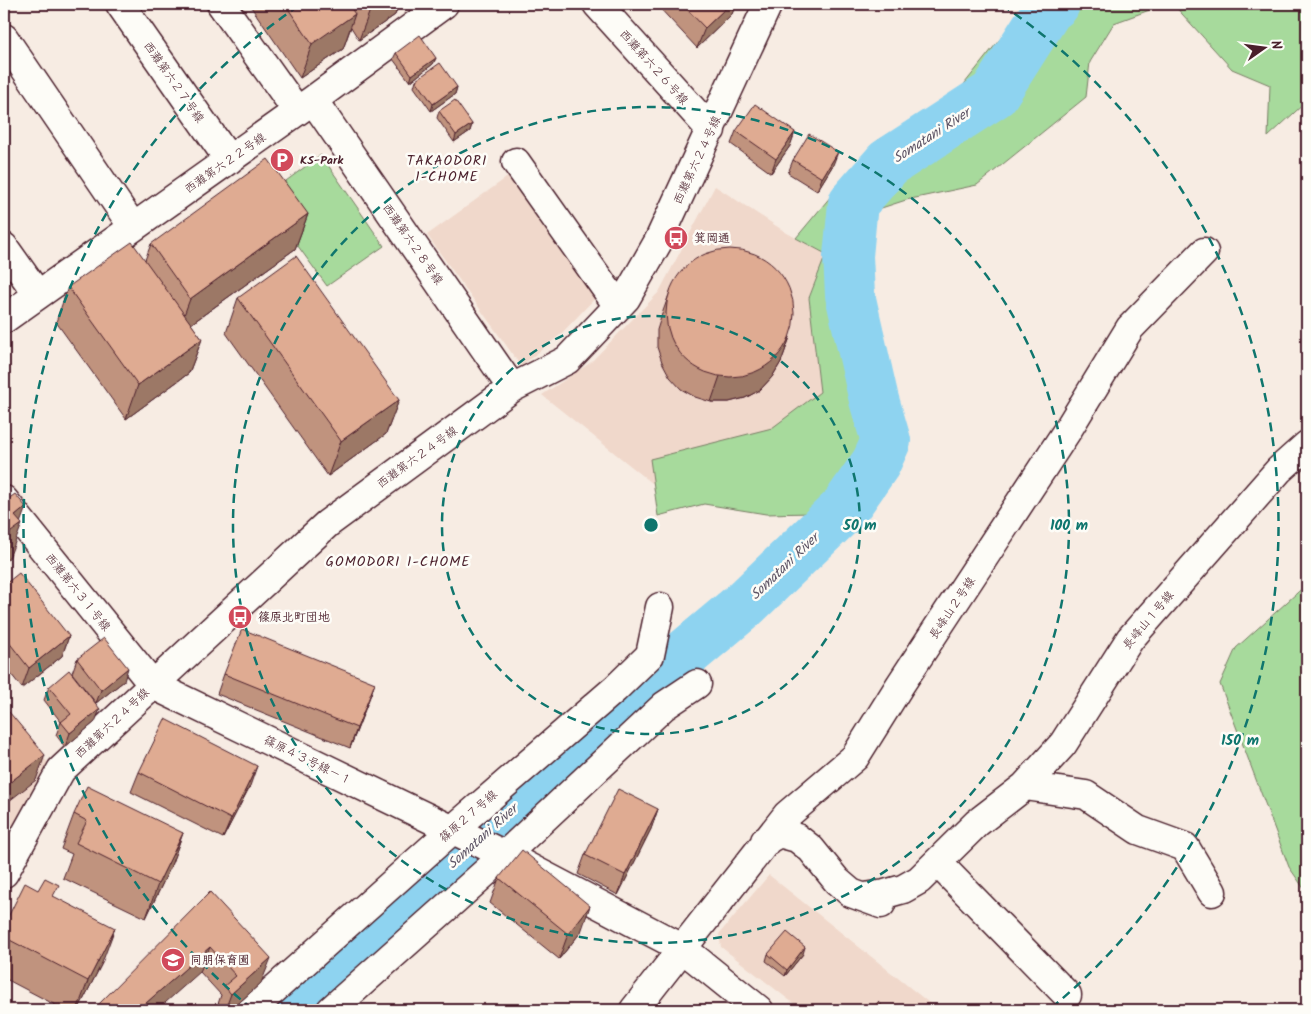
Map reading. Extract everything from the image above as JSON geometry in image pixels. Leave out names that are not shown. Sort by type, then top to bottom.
[{"type":"street","name":"西灘第六２７号線","points":[[120,4],[229,160]]},
{"type":"street","name":"西灘第六２８号線","points":[[221,4],[305,106],[512,388]]},
{"type":"street","name":"西灘第六２６号線","points":[[597,4],[711,130]]},
{"type":"street","name":"西灘第六２４号線","points":[[4,873],[61,770],[327,524],[512,388],[567,360],[626,298],[658,242],[768,4]]},
{"type":"street","name":"西灘第六２２号線","points":[[4,319],[305,106],[426,9]]},
{"type":"street","points":[[4,38],[133,227]]},
{"type":"street","points":[[516,162],[618,306]]},
{"type":"street","points":[[4,247],[38,294]]},
{"type":"street","name":"長峰山２号線","points":[[634,1010],[787,815],[855,758],[900,685],[1067,431],[1130,328],[1204,252]]},
{"type":"street","name":"長峰山１号線","points":[[765,842],[779,833],[797,838],[811,849],[837,881],[851,893],[864,897],[903,889],[943,869],[977,823],[1024,786],[1063,744],[1130,639],[1279,470],[1307,445]]},
{"type":"street","name":"西灘第六３１号線","points":[[4,500],[153,685]]},
{"type":"street","name":"篠原２７号線","points":[[250,1010],[457,833],[650,655],[660,607]]},
{"type":"street","points":[[345,1006],[501,853],[664,706],[697,684]]},
{"type":"street","name":"篠原４３号線－１","points":[[153,685],[501,853]]},
{"type":"street","points":[[1024,786],[1086,795],[1138,830],[1185,847],[1212,892]]},
{"type":"street","points":[[501,853],[682,948],[759,1010]]},
{"type":"street","points":[[943,869],[1068,995]]},
{"type":"shaded area","points":[[513,173],[600,293],[560,335],[521,366],[427,235]]},
{"type":"shaded area","points":[[715,186],[787,233],[826,254],[809,298],[820,392],[769,455],[657,487],[542,395],[590,363],[659,292]]},
{"type":"shaded area","points":[[4,708],[49,764],[4,846]]},
{"type":"shaded area","points":[[769,875],[938,1010],[802,1010],[721,947],[719,934]]},
{"type":"green space","points":[[1028,4],[1166,4],[1114,23],[1090,62],[1086,97],[977,185],[906,200],[866,213],[835,233],[836,291],[876,335],[896,409],[876,459],[812,513],[766,514],[704,504],[658,516],[650,459],[772,428],[820,392],[809,298],[826,254],[796,238],[877,141],[957,93]]},
{"type":"green space","points":[[1173,4],[1307,4],[1307,101],[1268,137],[1270,85],[1232,69]]},
{"type":"green space","points":[[321,155],[384,246],[327,286],[263,198]]},
{"type":"green space","points":[[1307,584],[1307,893],[1289,867],[1220,684],[1236,648]]},
{"type":"building","points":[[285,4],[348,4],[355,14],[312,44]]},
{"type":"building","points":[[682,4],[730,4],[705,28]]},
{"type":"building","points":[[420,35],[436,58],[412,75],[396,53]]},
{"type":"building","points":[[440,63],[457,87],[433,104],[416,80]]},
{"type":"building","points":[[455,100],[472,124],[456,135],[439,111]]},
{"type":"building","points":[[755,104],[795,132],[776,159],[736,131]]},
{"type":"building","points":[[809,134],[838,152],[822,178],[793,160]]},
{"type":"building","points":[[268,159],[308,214],[190,299],[151,244]]},
{"type":"building","points":[[132,242],[202,339],[138,385],[68,287]]},
{"type":"building","points":[[730,249],[755,254],[775,268],[789,288],[794,313],[789,338],[775,358],[755,372],[730,377],[705,372],[685,358],[671,338],[666,313],[671,288],[685,268],[705,254]]},
{"type":"building","points":[[296,256],[399,400],[341,441],[238,298]]},
{"type":"building","points":[[15,494],[26,507],[15,516],[22,524],[4,537],[4,502]]},
{"type":"building","points":[[19,573],[69,636],[29,668],[4,636],[4,585]]},
{"type":"building","points":[[242,629],[375,683],[357,728],[224,674]]},
{"type":"building","points":[[104,638],[128,668],[101,690],[77,659]]},
{"type":"building","points":[[69,670],[100,709],[70,733],[61,722],[71,714],[49,687]]},
{"type":"building","points":[[4,706],[45,755],[4,787]]},
{"type":"building","points":[[165,719],[257,766],[231,819],[139,772]]},
{"type":"building","points":[[87,786],[183,833],[158,884],[76,843],[87,821],[74,814]]},
{"type":"building","points":[[618,789],[658,809],[625,875],[585,855]]},
{"type":"building","points":[[522,850],[590,906],[568,934],[499,878]]},
{"type":"building","points":[[45,878],[59,885],[53,896],[115,928],[88,981],[4,937],[4,925],[25,883],[38,890]]},
{"type":"building","points":[[210,892],[271,958],[231,994],[224,986],[236,976],[210,947],[138,1010],[93,1010]]},
{"type":"building","points":[[787,932],[805,947],[787,970],[768,954]]},
{"type":"building","points":[[878,1002],[887,1010],[871,1010]]},
{"type":"waterway","name":"Somatani River","points":[[289,1010],[677,661],[745,604],[844,509],[876,463],[886,441],[874,400],[850,295],[848,256],[853,203],[888,163],[994,94],[1048,9],[1055,4]]},
{"type":"place","name":"KS-Park","points":[[282,160]]},
{"type":"place","name":"箕岡通","points":[[676,238]]},
{"type":"place","name":"篠原北町団地","points":[[240,617]]},
{"type":"place","name":"同朋保育園","points":[[173,960]]},
{"type":"district","name":"TAKAODORI 1-CHOME","points":[[447,168]]},
{"type":"district","name":"GOMODORI 1-CHOME","points":[[398,561]]}]
